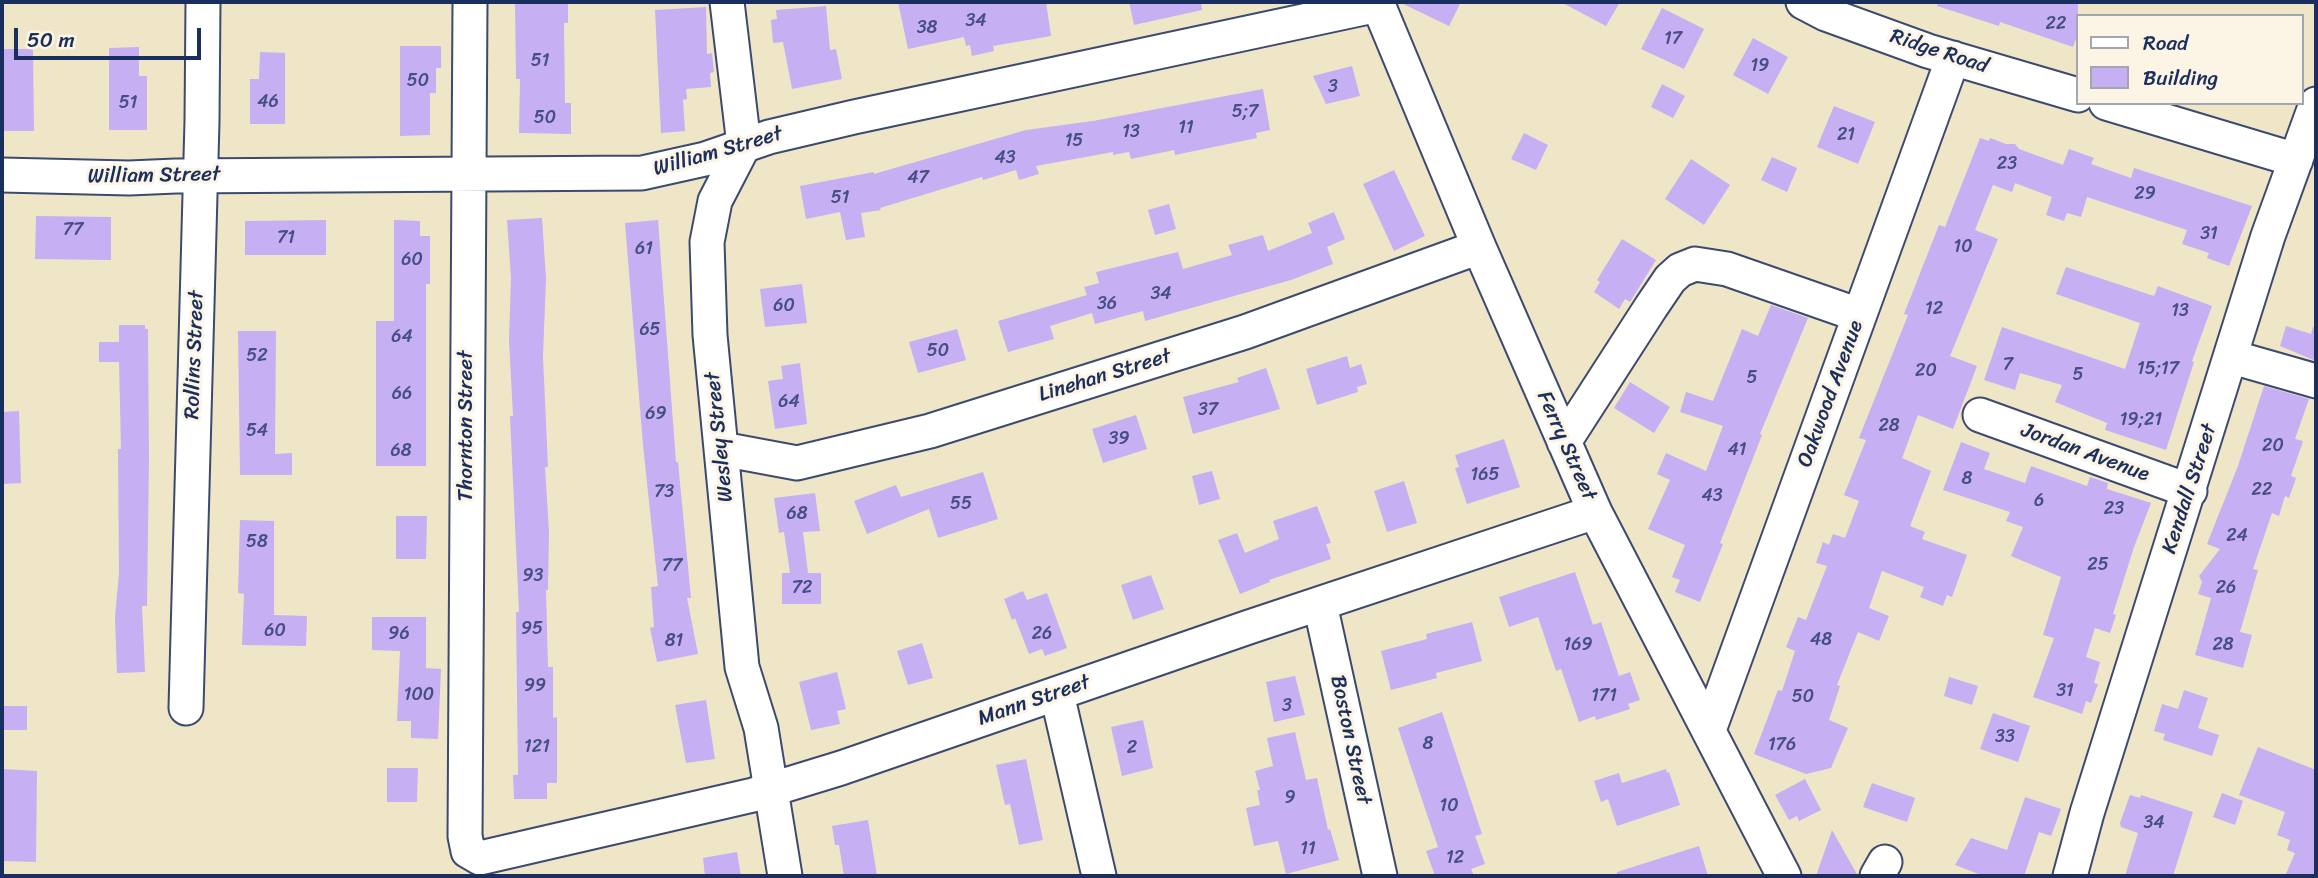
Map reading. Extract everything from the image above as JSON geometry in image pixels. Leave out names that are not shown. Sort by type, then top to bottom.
[{"type":"street","name":"Rollins Street","points":[[186,708],[201,176],[203,2]]},
{"type":"street","name":"Thornton Street","points":[[468,851],[465,836],[470,2]]},
{"type":"street","points":[[727,2],[744,145]]},
{"type":"street","name":"Ridge Road","points":[[1803,2],[1826,14],[1953,58],[2076,94]]},
{"type":"street","name":"William Street","points":[[2,175],[129,178],[642,173],[705,159],[744,145],[842,120],[1378,3]]},
{"type":"street","name":"Ferry Street","points":[[1378,3],[1479,247],[1595,512],[1784,876]]},
{"type":"street","name":"Oakwood Avenue","points":[[1709,730],[1953,58]]},
{"type":"street","name":"Kendall Street","points":[[2070,876],[2087,813],[2269,236],[2316,104]]},
{"type":"street","points":[[2113,105],[2296,160]]},
{"type":"street","name":"Wesley Street","points":[[744,145],[715,201],[707,242],[710,335],[742,667],[761,728],[785,876]]},
{"type":"street","name":"Linehan Street","points":[[722,449],[797,463],[930,431],[1245,332],[1479,247]]},
{"type":"street","points":[[1564,442],[1670,279],[1695,264],[1716,266],[1859,315]]},
{"type":"street","points":[[2232,356],[2316,381]]},
{"type":"street","name":"Jordan Avenue","points":[[1980,415],[2190,491]]},
{"type":"street","name":"Mann Street","points":[[468,851],[480,858],[493,857],[770,789],[841,768],[1595,512]]},
{"type":"street","name":"Boston Street","points":[[1320,604],[1380,876]]},
{"type":"street","points":[[1057,694],[1099,876]]},
{"type":"building","points":[[515,2],[568,2],[568,23],[564,23],[565,103],[571,103],[571,134],[519,133],[520,79],[516,79]]},
{"type":"building","points":[[898,2],[1046,2],[1051,36],[993,46],[994,51],[972,56],[970,45],[966,46],[964,37],[908,49]]},
{"type":"building","points":[[1129,2],[1201,2],[1202,10],[1134,25]]},
{"type":"building","points":[[1399,2],[1461,2],[1449,26]]},
{"type":"building","points":[[1561,2],[1620,2],[1606,26]]},
{"type":"building","points":[[1938,2],[2078,2],[2076,39],[2073,47],[2000,22],[1999,26],[1937,6]]},
{"type":"building","points":[[826,6],[830,50],[836,49],[842,79],[792,89],[783,42],[773,43],[771,20],[777,19],[776,10]]},
{"type":"building","points":[[706,7],[707,54],[712,53],[714,72],[710,73],[711,87],[686,89],[687,99],[683,100],[685,131],[661,133],[655,10]]},
{"type":"building","points":[[1662,8],[1704,29],[1684,69],[1641,49]]},
{"type":"building","points":[[1753,38],[1788,57],[1768,94],[1733,75]]},
{"type":"building","points":[[400,46],[441,46],[441,68],[436,68],[436,93],[430,93],[430,135],[400,136]]},
{"type":"building","points":[[139,47],[139,76],[147,76],[147,130],[109,130],[109,48]]},
{"type":"building","points":[[2,49],[33,49],[34,131],[2,131]]},
{"type":"building","points":[[260,52],[285,53],[285,124],[250,124],[250,79],[259,79]]},
{"type":"building","points":[[1352,66],[1360,96],[1326,104],[1313,76]]},
{"type":"building","points":[[1662,84],[1685,96],[1673,118],[1651,107]]},
{"type":"building","points":[[1263,89],[1270,130],[1256,133],[1257,138],[1175,155],[1174,150],[1131,159],[1129,152],[1113,155],[1113,152],[1036,166],[1039,174],[1019,180],[1016,170],[983,180],[982,177],[880,208],[881,210],[861,213],[865,237],[846,240],[840,212],[806,219],[800,186],[874,174],[1026,130],[1093,121]]},
{"type":"building","points":[[1834,106],[1875,122],[1858,164],[1817,147]]},
{"type":"building","points":[[1524,133],[1548,145],[1536,170],[1511,159]]},
{"type":"building","points":[[1980,138],[2015,144],[2019,149],[2063,165],[2069,149],[2094,158],[2091,164],[2131,178],[2134,168],[2252,206],[2229,266],[2207,258],[2209,253],[2182,244],[2187,230],[2087,197],[2081,217],[2067,213],[2064,221],[2046,215],[2052,197],[2015,183],[2012,192],[1993,185],[1975,230],[1998,239],[1950,356],[1977,366],[1953,429],[1918,415],[1902,458],[1931,471],[1910,526],[1925,532],[1922,539],[1967,555],[1952,597],[1947,595],[1943,606],[1920,597],[1924,587],[1882,571],[1869,608],[1889,616],[1879,641],[1858,632],[1837,685],[1840,686],[1829,720],[1848,728],[1831,768],[1806,774],[1754,754],[1778,690],[1782,691],[1795,651],[1786,647],[1798,617],[1806,620],[1827,566],[1816,563],[1823,542],[1829,545],[1833,534],[1845,538],[1859,501],[1844,495],[1866,440],[1859,438],[1908,315],[1904,314],[1939,225],[1945,227]]},
{"type":"building","points":[[1772,157],[1797,168],[1787,192],[1761,180]]},
{"type":"building","points":[[1691,159],[1730,185],[1704,225],[1665,199]]},
{"type":"building","points":[[1394,170],[1425,236],[1394,251],[1363,184]]},
{"type":"building","points":[[1169,204],[1176,229],[1155,235],[1148,210]]},
{"type":"building","points":[[1334,212],[1345,239],[1327,247],[1333,264],[1291,280],[1145,321],[1143,311],[1095,324],[1092,313],[1050,326],[1054,339],[1008,352],[998,321],[1087,295],[1084,287],[1099,283],[1096,272],[1178,252],[1183,269],[1232,255],[1228,245],[1263,235],[1268,251],[1312,233],[1308,223]]},
{"type":"building","points":[[36,216],[111,217],[111,260],[35,259]]},
{"type":"building","points":[[542,218],[546,278],[543,357],[548,467],[545,467],[549,532],[546,590],[548,667],[553,667],[553,718],[557,717],[557,783],[547,783],[547,799],[514,799],[513,775],[518,775],[516,612],[519,612],[510,416],[513,416],[509,340],[511,278],[507,220]]},
{"type":"building","points":[[326,220],[326,255],[245,255],[245,221]]},
{"type":"building","points":[[394,220],[420,221],[420,236],[430,236],[430,284],[426,284],[426,466],[376,466],[376,321],[394,321]]},
{"type":"building","points":[[658,220],[676,462],[691,598],[687,598],[698,654],[657,662],[650,628],[654,627],[651,587],[658,586],[643,445],[625,223]]},
{"type":"building","points":[[1622,239],[1656,260],[1630,302],[1625,299],[1619,309],[1594,292],[1600,282],[1597,280]]},
{"type":"building","points":[[2066,267],[2154,296],[2158,286],[2212,306],[2192,361],[2194,362],[2166,450],[2105,430],[2107,423],[2055,402],[2062,385],[2020,373],[2015,390],[1984,380],[2002,327],[2125,369],[2140,323],[2056,294]]},
{"type":"building","points":[[802,284],[807,323],[765,327],[760,289]]},
{"type":"building","points":[[1771,305],[1808,318],[1760,434],[1762,435],[1700,602],[1675,592],[1680,580],[1672,577],[1685,545],[1648,529],[1670,480],[1657,474],[1666,453],[1706,471],[1723,426],[1680,412],[1686,392],[1713,401],[1742,329],[1758,336]]},
{"type":"building","points":[[119,325],[145,325],[145,329],[148,329],[149,459],[147,606],[142,606],[145,672],[117,673],[115,617],[119,573],[118,449],[121,449],[119,362],[99,362],[99,342],[119,342]]},
{"type":"building","points":[[2286,326],[2311,334],[2313,327],[2316,328],[2316,361],[2280,346]]},
{"type":"building","points":[[957,329],[966,360],[918,373],[909,342]]},
{"type":"building","points":[[238,331],[276,331],[275,454],[292,453],[292,475],[240,475]]},
{"type":"building","points":[[1347,356],[1350,368],[1361,364],[1367,384],[1357,387],[1358,392],[1317,405],[1306,369]]},
{"type":"building","points":[[800,363],[807,424],[775,429],[768,381],[783,379],[781,366]]},
{"type":"building","points":[[1266,368],[1280,409],[1193,434],[1183,397],[1239,382],[1237,378]]},
{"type":"building","points":[[1630,382],[1670,407],[1654,433],[1614,408]]},
{"type":"building","points":[[2264,386],[2309,399],[2295,439],[2303,441],[2291,476],[2296,478],[2289,498],[2285,496],[2279,516],[2272,513],[2253,569],[2258,570],[2240,632],[2252,635],[2243,668],[2195,655],[2211,598],[2198,594],[2202,582],[2199,576],[2220,549],[2207,544],[2238,466]]},
{"type":"building","points":[[19,411],[21,483],[2,484],[2,412]]},
{"type":"building","points":[[1136,415],[1147,449],[1103,463],[1092,429]]},
{"type":"building","points":[[1504,439],[1520,487],[1467,504],[1455,468],[1459,467],[1455,455]]},
{"type":"building","points":[[1961,442],[1990,453],[1984,469],[2025,483],[2031,466],[2087,486],[2090,477],[2108,483],[2107,489],[2151,503],[2134,547],[2113,614],[2116,615],[2110,633],[2095,628],[2086,657],[2100,662],[2094,683],[2098,684],[2091,703],[2086,701],[2082,714],[2033,697],[2054,638],[2043,635],[2061,577],[2011,556],[2023,527],[2006,521],[2010,512],[1943,490]]},
{"type":"building","points":[[1212,471],[1220,499],[1199,505],[1192,476]]},
{"type":"building","points":[[983,472],[998,519],[938,538],[929,509],[867,534],[854,501],[896,485],[901,497]]},
{"type":"building","points":[[1404,481],[1417,523],[1387,532],[1374,491]]},
{"type":"building","points":[[815,493],[820,531],[803,532],[808,573],[821,573],[821,604],[782,604],[782,573],[790,573],[784,532],[779,533],[774,498]]},
{"type":"building","points":[[1317,506],[1331,543],[1326,544],[1331,559],[1269,580],[1270,582],[1240,594],[1218,540],[1237,533],[1245,553],[1279,539],[1273,521]]},
{"type":"building","points":[[396,516],[427,516],[426,559],[396,559]]},
{"type":"building","points":[[240,520],[274,521],[274,615],[307,616],[306,646],[242,645],[244,594],[238,593]]},
{"type":"building","points":[[1575,572],[1593,625],[1601,622],[1619,676],[1630,672],[1640,700],[1628,704],[1630,709],[1596,720],[1595,716],[1579,722],[1561,669],[1556,671],[1538,617],[1509,627],[1499,597]]},
{"type":"building","points":[[1151,575],[1164,609],[1133,620],[1121,585]]},
{"type":"building","points":[[1023,591],[1027,600],[1047,593],[1067,648],[1045,656],[1042,649],[1029,654],[1015,618],[1012,620],[1004,599]]},
{"type":"building","points":[[372,617],[426,617],[426,668],[441,669],[438,739],[411,738],[411,721],[397,721],[400,651],[372,650]]},
{"type":"building","points":[[1472,622],[1482,661],[1436,673],[1437,678],[1391,690],[1381,651],[1427,639],[1426,634]]},
{"type":"building","points":[[922,643],[933,678],[908,685],[897,651]]},
{"type":"building","points":[[837,672],[846,709],[837,711],[840,724],[811,730],[799,682]]},
{"type":"building","points":[[1295,676],[1305,715],[1274,722],[1266,682]]},
{"type":"building","points":[[1949,677],[1978,686],[1972,705],[1944,696]]},
{"type":"building","points":[[2184,690],[2208,698],[2198,728],[2219,735],[2212,756],[2163,740],[2165,734],[2154,731],[2162,704],[2178,709]]},
{"type":"building","points":[[706,700],[715,759],[686,763],[675,705]]},
{"type":"building","points":[[2,706],[27,706],[27,730],[2,730]]},
{"type":"building","points":[[1442,712],[1482,834],[1475,836],[1485,864],[1471,869],[1474,876],[1435,876],[1426,851],[1438,847],[1398,728]]},
{"type":"building","points":[[1993,713],[2030,726],[2018,762],[1980,749]]},
{"type":"building","points":[[1143,720],[1153,768],[1122,776],[1111,727]]},
{"type":"building","points":[[1295,732],[1306,780],[1317,778],[1328,830],[1330,829],[1339,860],[1286,874],[1278,841],[1254,846],[1246,808],[1260,805],[1257,790],[1260,790],[1255,771],[1273,766],[1267,738]]},
{"type":"building","points":[[2258,747],[2316,770],[2316,876],[2285,876],[2295,853],[2287,850],[2290,840],[2277,835],[2285,812],[2239,795]]},
{"type":"building","points":[[1026,759],[1043,840],[1019,845],[1010,804],[1005,805],[996,765]]},
{"type":"building","points":[[387,768],[418,768],[417,802],[387,802]]},
{"type":"building","points":[[2,769],[37,771],[36,862],[2,861]]},
{"type":"building","points":[[1666,769],[1680,805],[1617,826],[1608,799],[1601,802],[1594,781],[1619,773],[1622,783]]},
{"type":"building","points":[[1805,779],[1821,810],[1799,821],[1797,816],[1789,820],[1775,795]]},
{"type":"building","points":[[1872,783],[1915,798],[1907,822],[1863,807]]},
{"type":"building","points":[[2222,793],[2243,801],[2235,825],[2213,817]]},
{"type":"building","points":[[2130,795],[2140,798],[2141,795],[2193,812],[2173,876],[2125,876],[2138,833],[2121,827],[2120,823]]},
{"type":"building","points":[[2025,797],[2061,809],[2051,836],[2039,832],[2024,876],[1984,876],[1955,865],[1971,838],[2007,850]]},
{"type":"building","points":[[868,820],[877,876],[844,876],[839,845],[835,845],[832,826]]},
{"type":"building","points":[[1832,830],[1858,876],[1816,876]]},
{"type":"building","points":[[1699,846],[1708,876],[1617,876],[1617,872]]},
{"type":"building","points":[[737,852],[741,876],[705,876],[703,858]]}]
